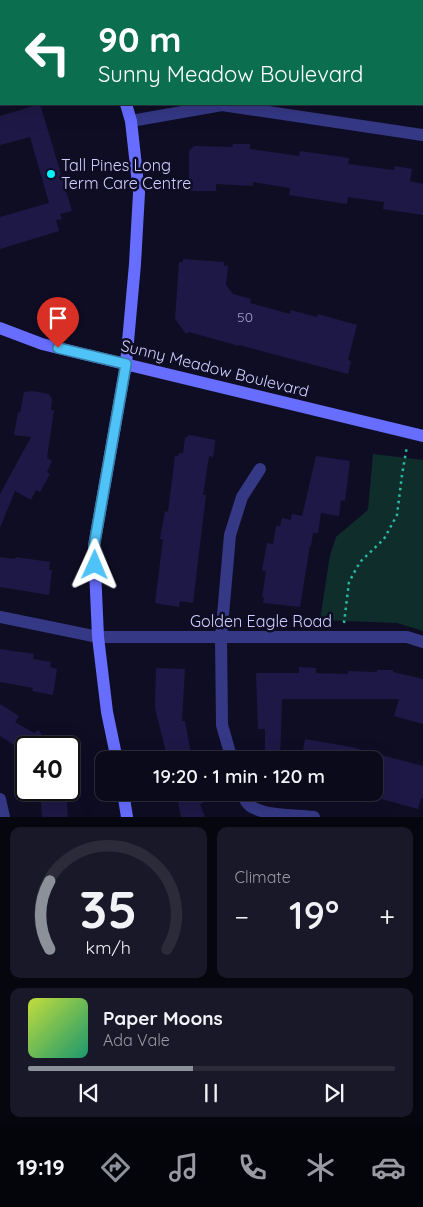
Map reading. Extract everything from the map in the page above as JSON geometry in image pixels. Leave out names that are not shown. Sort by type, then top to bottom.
[{"type":"street","points":[[115,751],[107,712],[98,637],[94,546],[126,364],[135,264],[139,193],[131,121],[126,105]]},
{"type":"street","points":[[131,121],[222,105],[423,135]]},
{"type":"street","name":"Sunny Meadow Boulevard","points":[[0,328],[42,344],[423,436]]},
{"type":"street","points":[[229,751],[222,725],[221,638],[230,535],[242,497],[260,469]]},
{"type":"street","name":"Golden Eagle Road","points":[[0,617],[98,637],[342,637],[407,638],[423,642]]},
{"type":"street","points":[[0,799],[4,817]]},
{"type":"street","points":[[124,801],[127,817]]},
{"type":"street","points":[[246,801],[252,808],[264,811],[314,817]]},
{"type":"path","points":[[342,637],[350,582],[360,562],[384,539],[398,515],[402,476],[410,432]]},
{"type":"green space","points":[[373,454],[423,460],[423,631],[397,623],[320,620],[330,555],[336,537],[368,510]]},
{"type":"building","name":"Tall Pines Long Term Care Centre","points":[[40,105],[72,211],[60,214],[62,219],[56,220],[59,231],[0,249],[0,217],[49,203],[30,137],[0,145],[0,116]]},
{"type":"building","points":[[233,144],[250,144],[250,149],[299,156],[300,151],[349,158],[348,164],[394,170],[395,166],[412,169],[410,181],[423,184],[423,215],[383,209],[384,202],[348,197],[347,204],[289,195],[290,188],[253,182],[253,186],[216,184],[216,191],[189,191],[189,151],[194,146],[232,147]]},
{"type":"building","points":[[183,259],[224,262],[224,266],[228,266],[226,285],[233,294],[251,299],[250,303],[290,314],[291,310],[317,317],[318,314],[357,325],[348,360],[351,361],[348,374],[189,332],[186,334],[175,319],[179,262],[183,262]]},
{"type":"building","points":[[32,391],[49,394],[52,399],[51,410],[54,410],[47,458],[52,461],[47,472],[50,474],[40,492],[36,490],[31,500],[15,491],[0,528],[0,494],[31,437],[14,435],[24,392]]},
{"type":"building","points":[[190,435],[215,440],[215,443],[213,457],[209,456],[203,495],[206,495],[193,603],[180,601],[179,607],[155,603],[163,539],[160,539],[165,511],[168,512],[175,456],[183,453],[185,438]]},
{"type":"building","points":[[316,456],[350,461],[345,501],[341,500],[339,516],[321,513],[318,533],[313,533],[310,545],[300,607],[263,603],[264,597],[262,597],[266,571],[262,570],[267,543],[273,544],[276,526],[280,526],[282,518],[291,520],[292,514],[302,516]]},
{"type":"building","points":[[0,557],[15,559],[16,557],[50,562],[49,570],[52,570],[49,595],[0,587]]},
{"type":"building","points":[[0,649],[34,654],[33,659],[51,662],[50,667],[57,669],[53,695],[32,691],[33,688],[0,682]]},
{"type":"building","points":[[299,667],[316,668],[316,673],[348,674],[348,671],[377,672],[377,670],[393,670],[393,672],[423,679],[423,724],[394,716],[399,699],[282,699],[280,751],[265,751],[265,729],[258,729],[256,673],[299,673]]},
{"type":"building","points":[[156,668],[185,669],[182,721],[185,721],[190,751],[166,751],[155,708]]},
{"type":"building","points":[[0,704],[19,716],[15,722],[34,733],[39,730],[42,736],[15,736],[15,746],[0,736]]},
{"type":"building","points":[[305,739],[366,751],[303,751]]},
{"type":"building","points":[[383,755],[423,766],[423,798],[421,798],[418,809],[383,799]]},
{"type":"building","points":[[41,801],[67,801],[68,817],[42,817]]},
{"type":"building","points":[[178,801],[202,801],[203,803],[200,804],[205,817],[181,817]]},
{"type":"place","name":"Tall Pines Long Term Care Centre","points":[[51,174]]},
{"type":"route","points":[[58,348],[126,364],[94,546],[95,565]]}]
